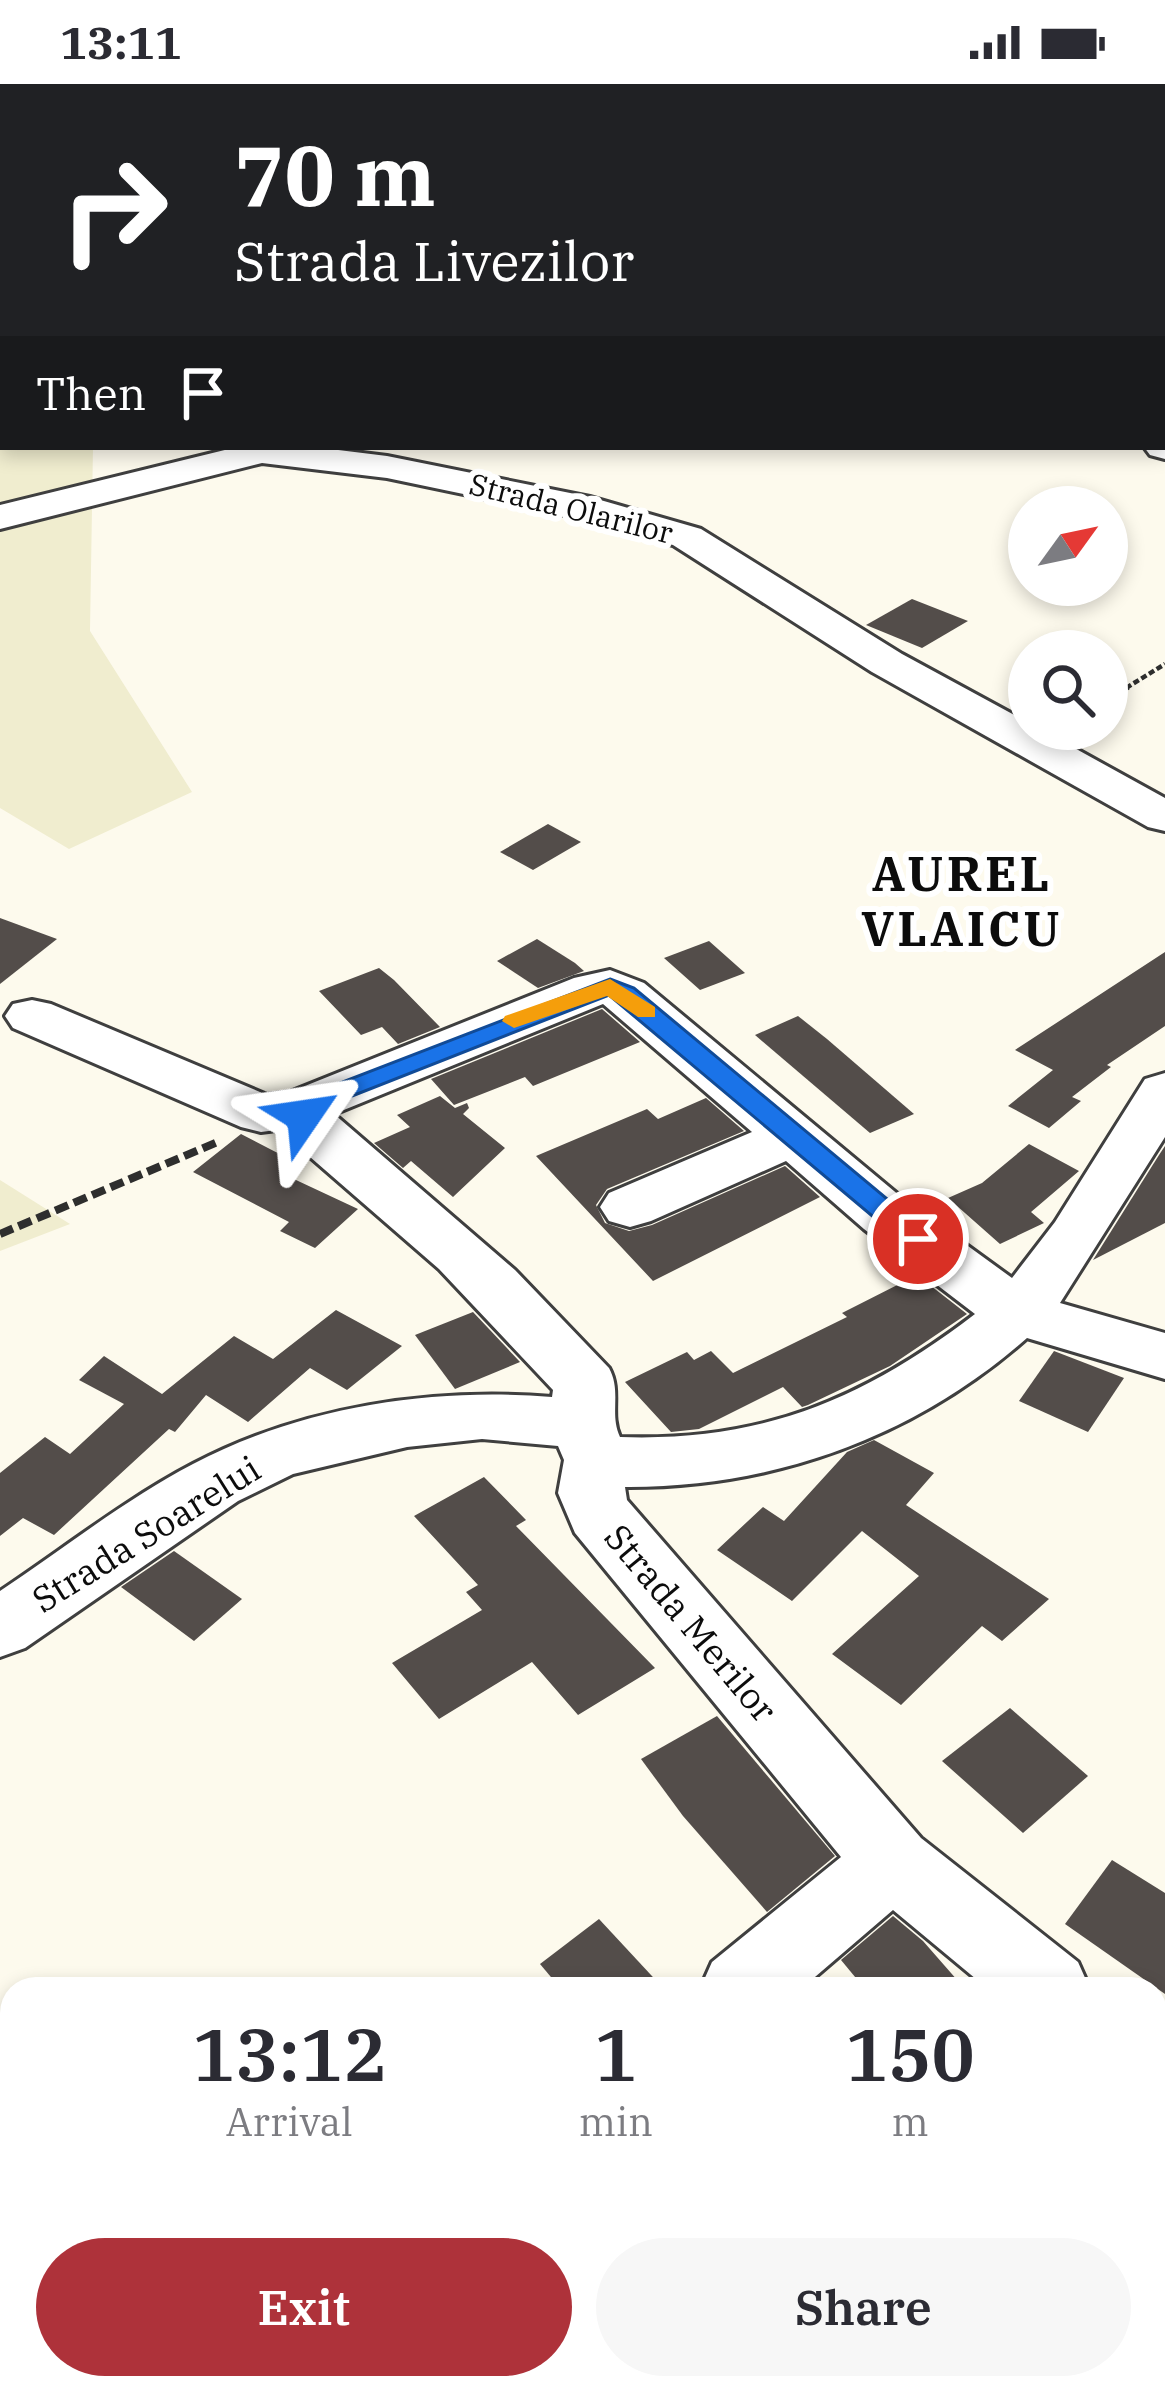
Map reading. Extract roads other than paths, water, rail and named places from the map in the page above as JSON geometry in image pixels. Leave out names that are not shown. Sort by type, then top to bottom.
[{"type":"street","name":"Strada Olarilor","points":[[0,517],[262,452],[387,467],[653,526],[710,550],[850,641],[1165,817]]},
{"type":"street","points":[[32,1016],[261,1114],[310,1105],[610,986],[885,1215],[1017,1312],[1165,1356]]},
{"type":"street","name":"Strada Merilor","points":[[1034,1977],[893,1862],[599,1514],[590,1494],[589,1442],[638,1466],[834,1429],[924,1378],[1017,1312],[1049,1271],[1165,1091]]},
{"type":"street","points":[[310,1105],[304,1116],[322,1137],[476,1267],[539,1328],[586,1384],[589,1442]]},
{"type":"street","points":[[630,1208],[792,1136]]},
{"type":"street","name":"Strada Soarelui","points":[[0,1628],[214,1483],[277,1453],[407,1423],[482,1415],[589,1442]]},
{"type":"street","points":[[755,1977],[893,1862]]},
{"type":"district","name":"AUREL VLAICU","points":[[962,902]]}]
